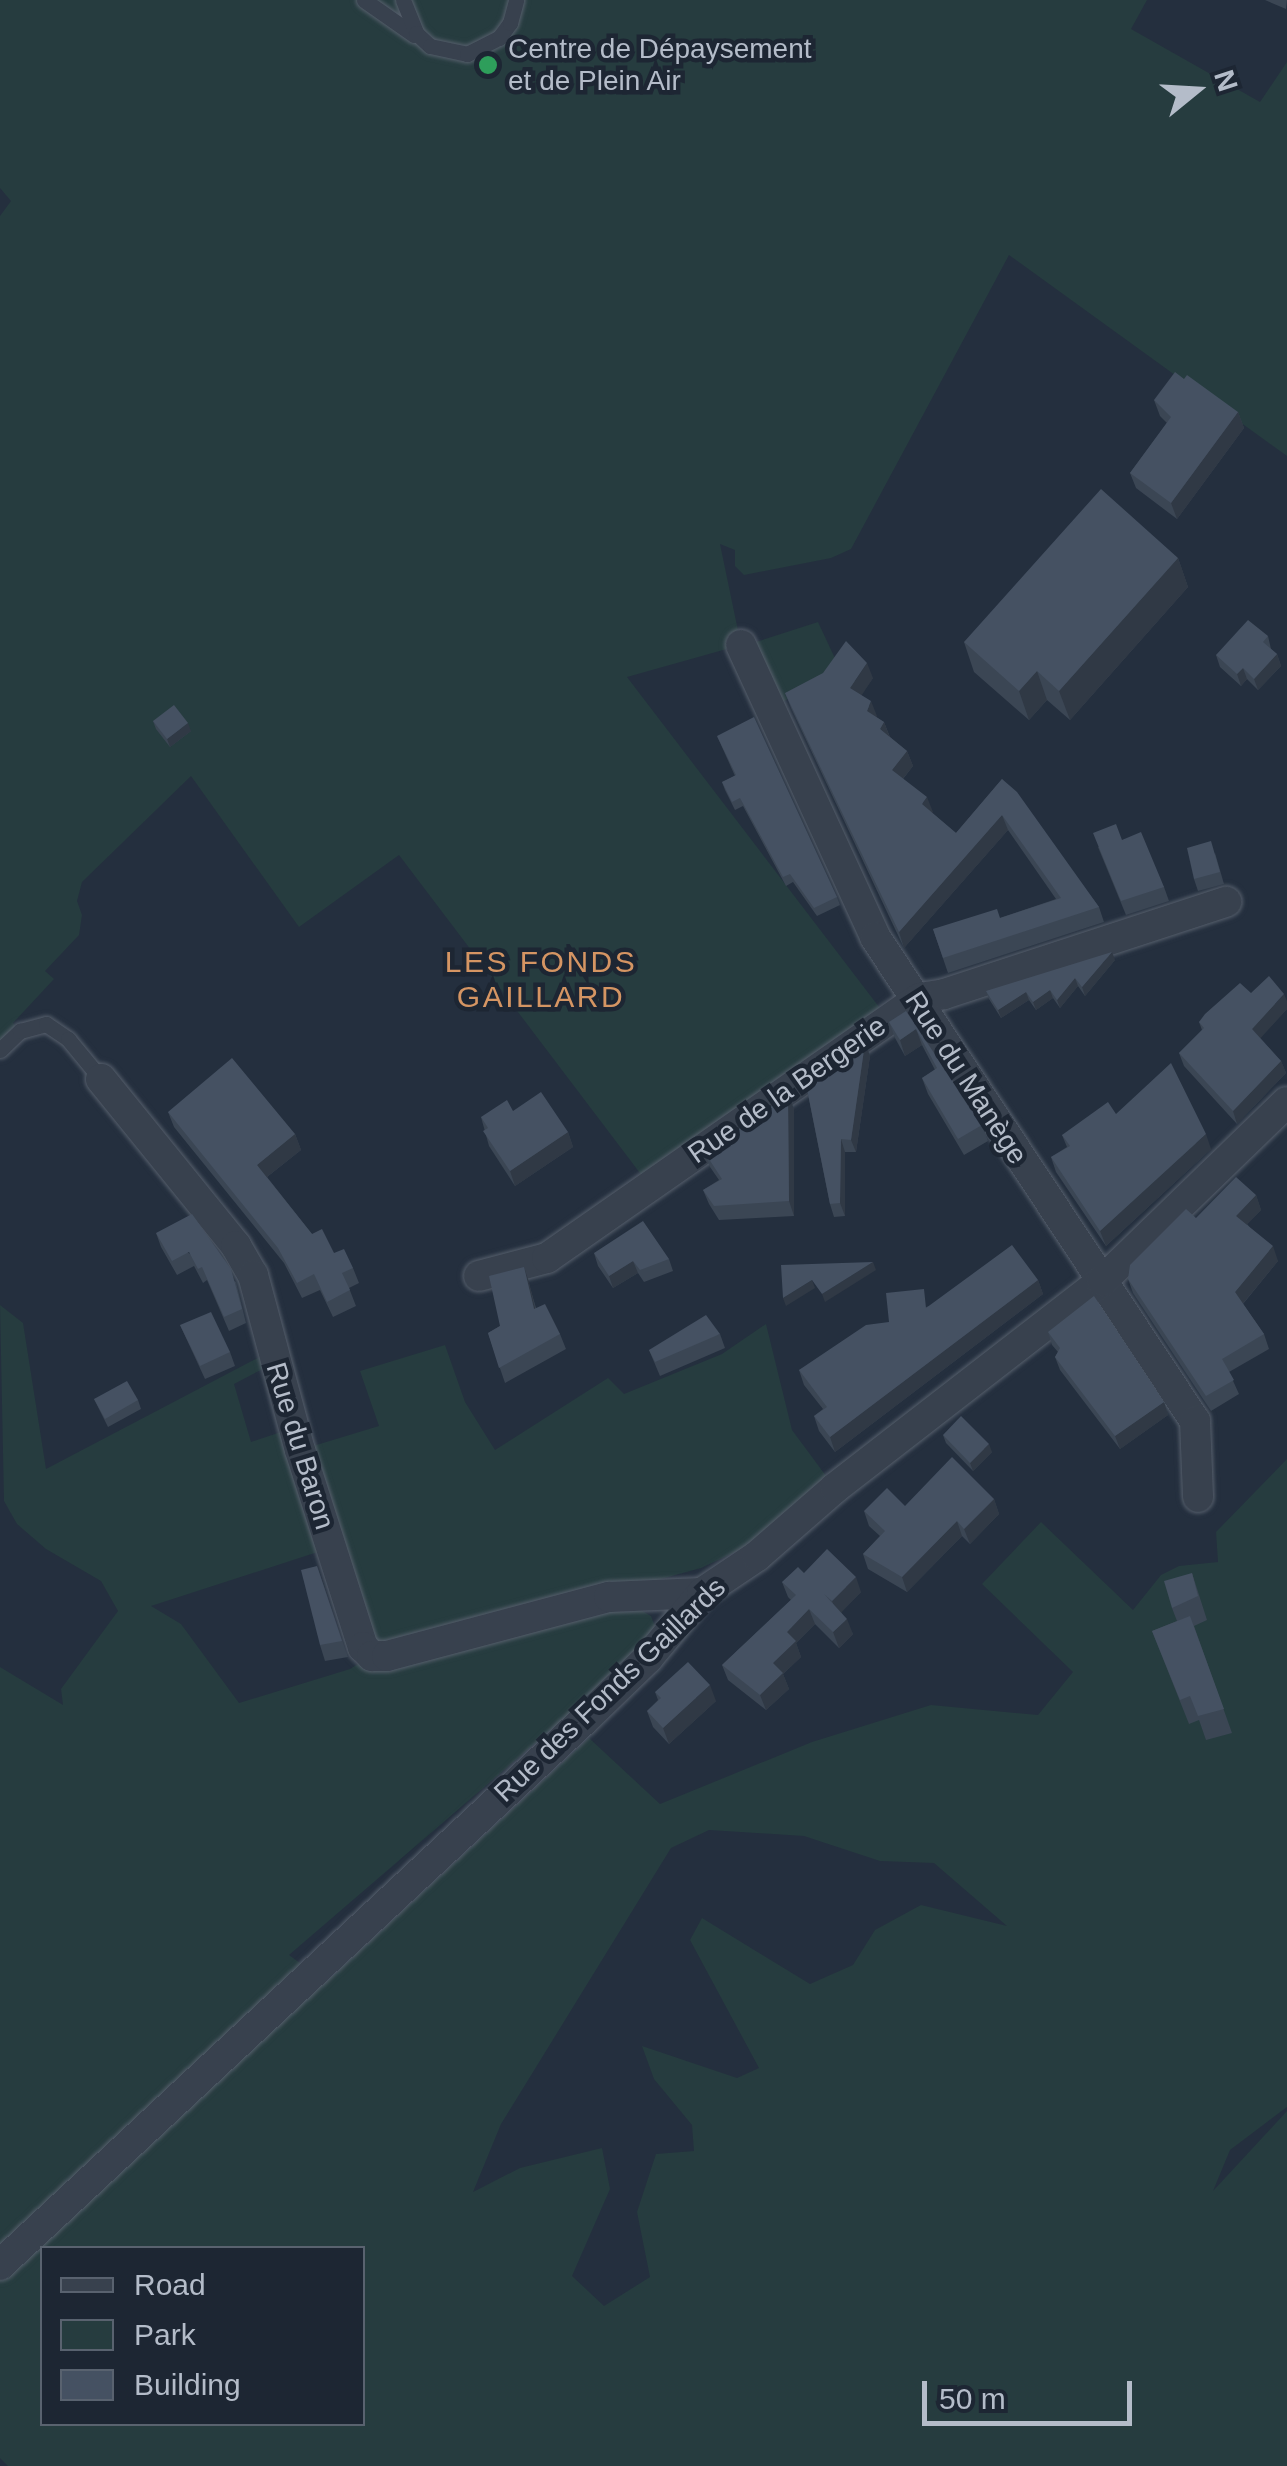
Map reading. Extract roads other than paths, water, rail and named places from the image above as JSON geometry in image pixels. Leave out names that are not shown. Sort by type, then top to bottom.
[{"type":"street","name":"Rue du Manège","points":[[741,645],[875,936],[904,984],[920,998],[1043,1196],[1195,1420],[1198,1496]]},
{"type":"street","name":"Rue de la Bergerie","points":[[478,1276],[547,1258],[920,998],[944,994],[1226,902]]},
{"type":"street","name":"Rue du Baron","points":[[101,1079],[236,1246],[253,1276],[300,1450],[363,1647],[372,1656],[387,1656],[610,1597],[702,1593]]},
{"type":"street","name":"Rue des Fonds Gaillards","points":[[0,2265],[583,1721],[648,1658],[702,1593],[757,1556],[836,1488],[1102,1280],[1287,1102]]},
{"type":"lane","points":[[364,0],[430,46],[447,53],[484,48],[510,23],[516,0]]},
{"type":"lane","points":[[403,0],[406,16],[430,46]]},
{"type":"lane","name":"Rue du Baron","points":[[0,1050],[20,1030],[46,1024],[68,1039],[101,1079]]},
{"type":"place","name":"Centre de Dépaysement et de Plein Air","points":[[488,65]]},
{"type":"district","name":"LES FONDS GAILLARD","points":[[541,979]]}]
